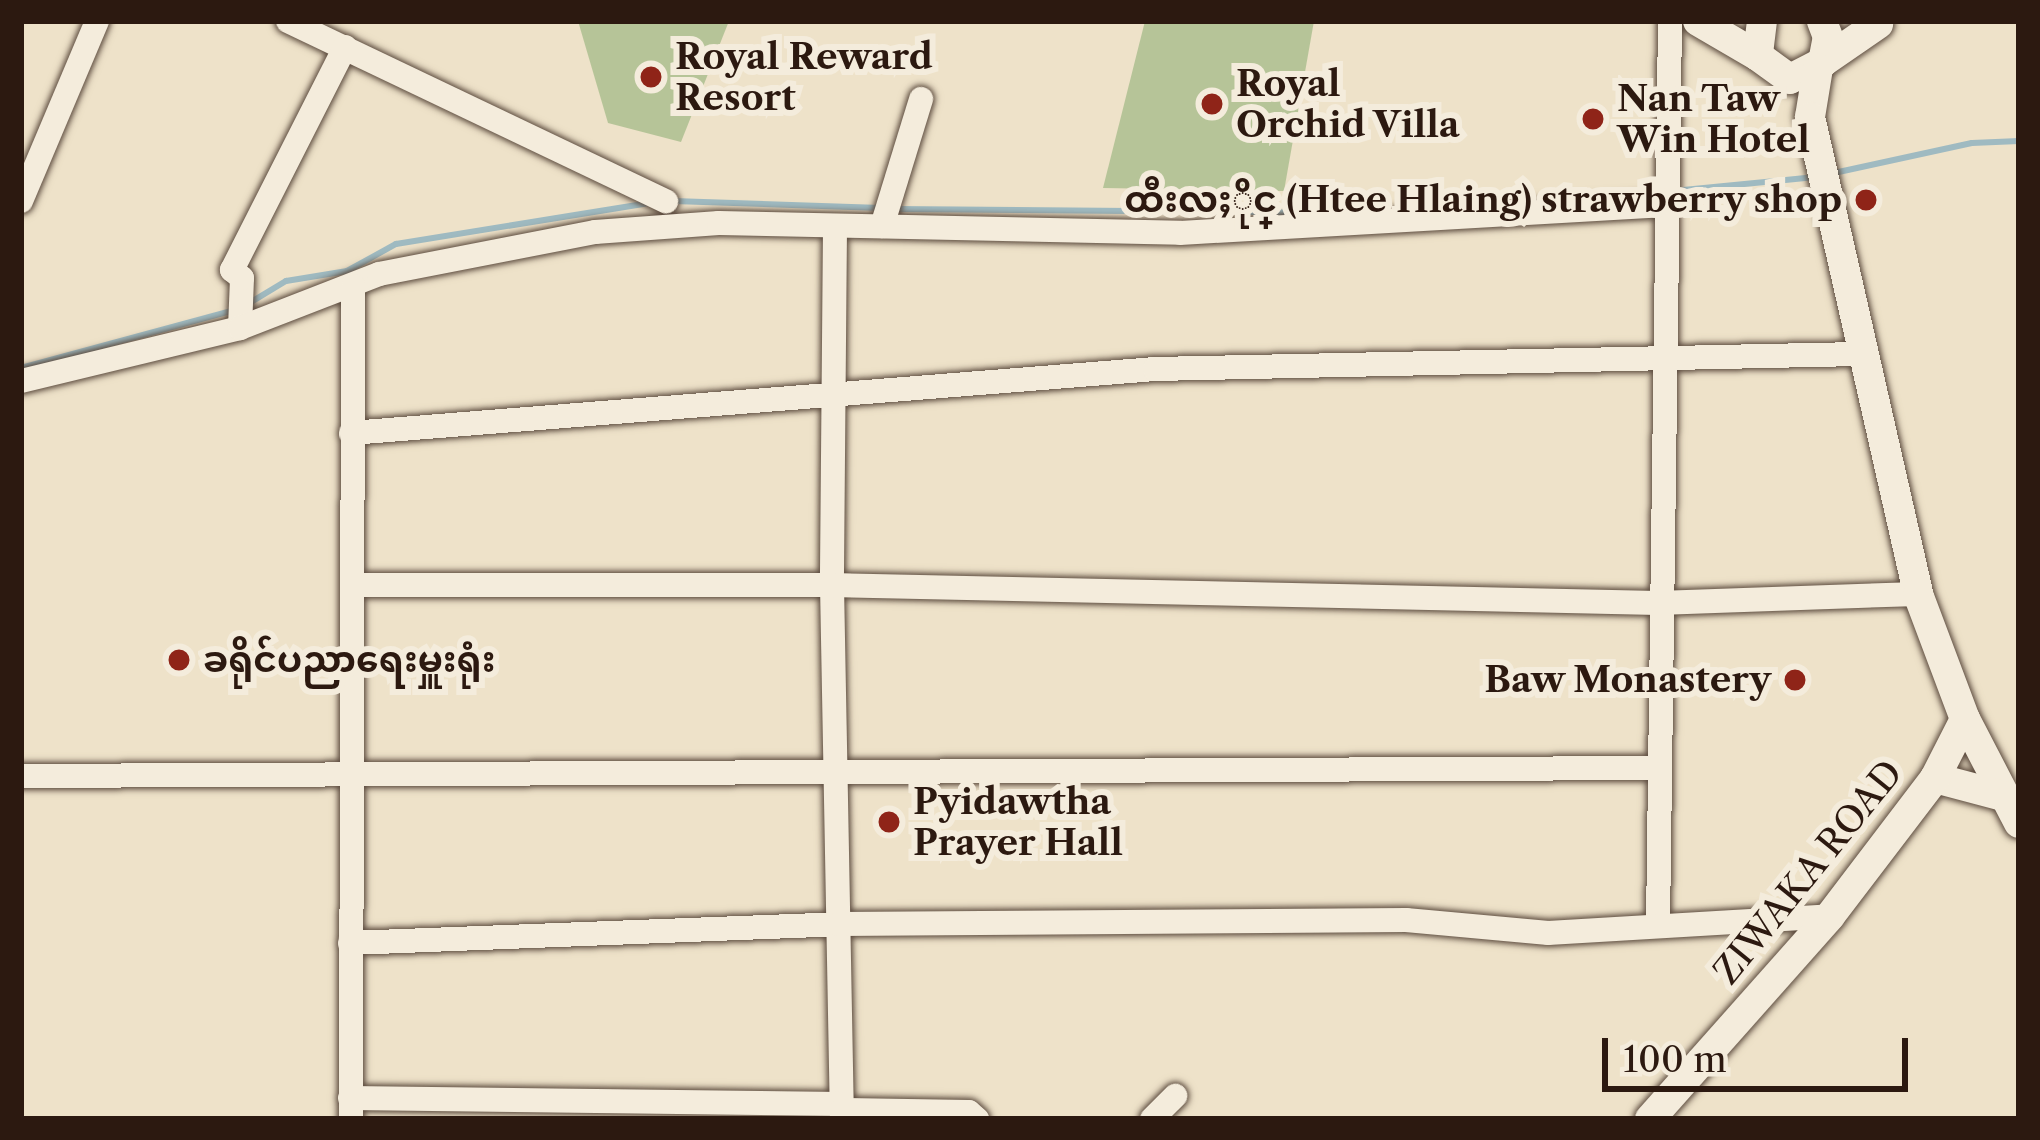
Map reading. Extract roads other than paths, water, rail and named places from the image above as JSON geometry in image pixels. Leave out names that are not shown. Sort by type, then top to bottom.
[{"type":"street","points":[[21,201],[97,21]]},
{"type":"street","points":[[288,21],[666,201]]},
{"type":"street","points":[[1658,925],[1658,603],[1670,21]]},
{"type":"street","points":[[1698,21],[1769,67],[1810,117]]},
{"type":"street","points":[[1762,21],[1769,67]]},
{"type":"street","points":[[1769,67],[1820,65],[1881,22]]},
{"type":"street","points":[[1881,22],[1823,23],[1810,117],[1918,594],[1965,719],[2015,804]]},
{"type":"street","points":[[240,323],[236,293],[242,278],[232,270],[345,47]]},
{"type":"street","points":[[883,224],[921,99]]},
{"type":"street","points":[[21,381],[240,323],[379,274],[595,232],[719,223],[1180,233],[1666,195]]},
{"type":"street","points":[[835,227],[832,585],[842,1111]]},
{"type":"street","points":[[353,286],[348,772],[351,1108],[969,1112],[977,1119]]},
{"type":"street","points":[[351,433],[1155,369],[1663,362],[1861,354]]},
{"type":"street","points":[[352,585],[832,585],[1658,603],[1918,594]]},
{"type":"street","name":"ZIWAKA ROAD","points":[[1650,1119],[1830,916],[1935,778],[1965,719]]},
{"type":"street","points":[[21,776],[1658,768]]},
{"type":"street","points":[[1935,778],[2015,804]]},
{"type":"street","points":[[350,943],[838,924],[1406,920],[1548,933],[1830,916]]},
{"type":"street","points":[[1152,1119],[1175,1096]]},
{"type":"waterway","points":[[1834,173],[1972,143],[2019,141]]},
{"type":"waterway","points":[[1673,191],[1815,177]]},
{"type":"waterway","points":[[673,201],[881,208]]},
{"type":"waterway","points":[[246,305],[286,281],[347,271],[396,244],[648,203]]},
{"type":"waterway","points":[[894,209],[1313,213]]},
{"type":"waterway","points":[[21,368],[234,310]]},
{"type":"place","name":"Royal Reward Resort","points":[[651,77]]},
{"type":"place","name":"Royal Orchid Villa","points":[[1212,104]]},
{"type":"place","name":"Nan Taw Win Hotel","points":[[1593,119]]},
{"type":"place","name":"ထီးလႈိုင္ (Htee Hlaing) strawberry shop","points":[[1866,200]]},
{"type":"place","name":"ခရိုင်ပညာရေးမှူးရုံး","points":[[179,660]]},
{"type":"place","name":"Baw Monastery","points":[[1795,680]]},
{"type":"place","name":"Pyidawtha Prayer Hall","points":[[889,822]]}]
